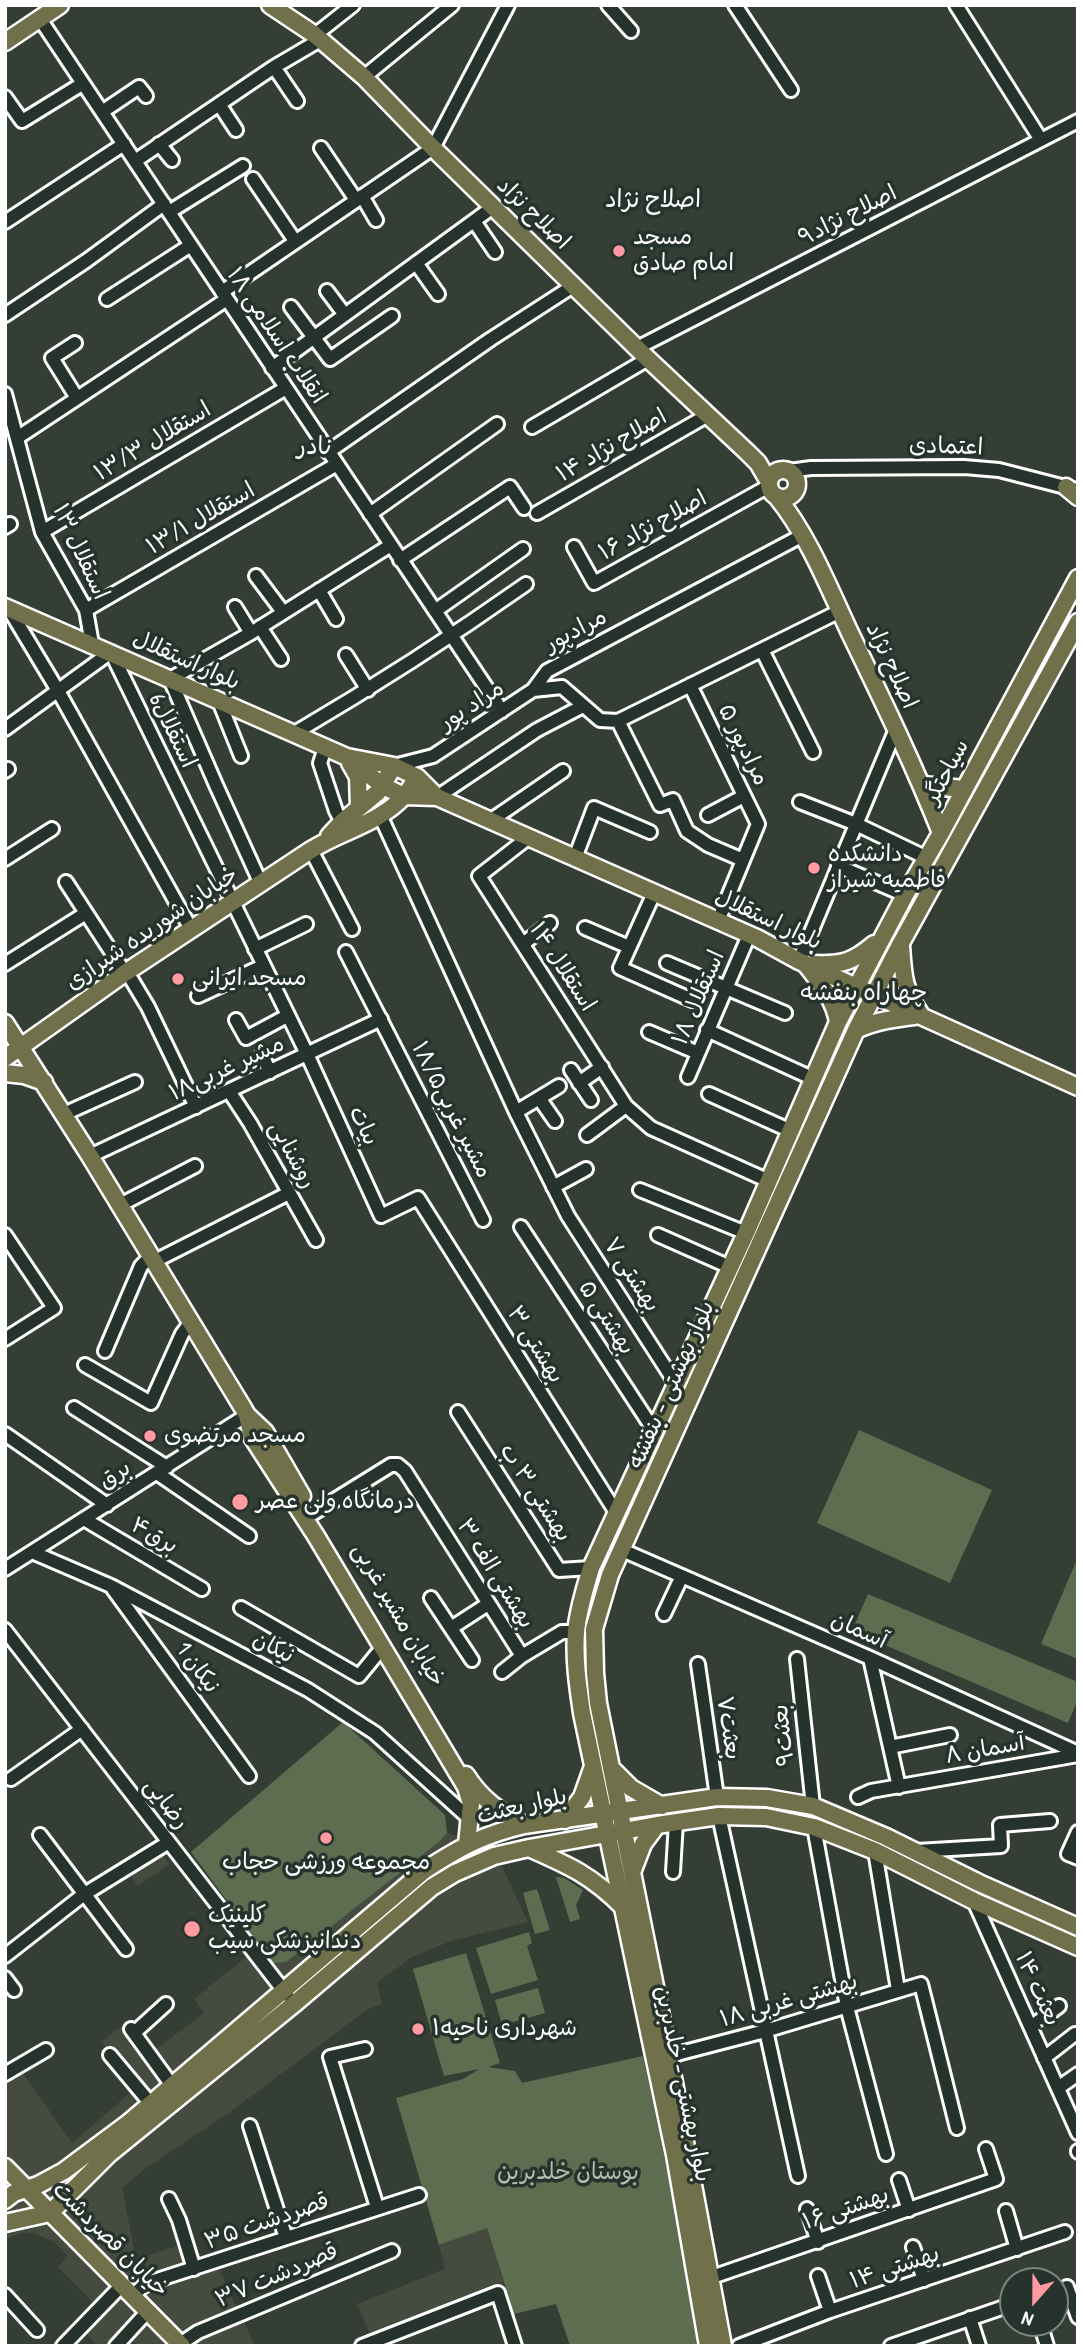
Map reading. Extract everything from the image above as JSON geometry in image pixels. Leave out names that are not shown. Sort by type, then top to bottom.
[{"type":"main road","points":[[5,42],[60,5]]},
{"type":"main road","name":"اصلاح نژاد","points":[[270,5],[317,38],[364,77],[642,354],[782,483]]},
{"type":"main road","points":[[782,483],[800,528]]},
{"type":"main road","name":"اصلاح نژاد","points":[[800,528],[922,785],[941,833]]},
{"type":"main road","name":"سیاحتگر","points":[[857,986],[1078,578]]},
{"type":"main road","name":"بلوار استقلال","points":[[7,608],[347,757],[394,766],[417,777],[437,797],[749,935],[802,962],[1078,1087]]},
{"type":"main road","name":"سیاحتگر","points":[[876,995],[901,943],[1078,622]]},
{"type":"main road","points":[[347,757],[358,777],[359,808]]},
{"type":"main road","name":"بلوار استقلال","points":[[347,757],[383,786],[404,796],[437,797]]},
{"type":"main road","name":"خیابان شوریده شیرازی","points":[[326,841],[342,822],[383,786],[394,766]]},
{"type":"main road","name":"خیابان شوریده شیرازی","points":[[5,1058],[126,973],[311,850],[380,815],[404,796],[417,777]]},
{"type":"main road","points":[[922,785],[964,789]]},
{"type":"main road","points":[[802,962],[837,965],[858,957],[883,935]]},
{"type":"main road","points":[[856,1030],[870,1023],[921,1015],[908,996],[902,969],[901,943]]},
{"type":"main road","points":[[802,962],[827,991],[835,1006],[838,1022]]},
{"type":"main road","name":"بلوار بهشتی - بنفشه","points":[[601,1813],[577,1673],[576,1632],[581,1603],[592,1568],[746,1233],[838,1022],[857,986]]},
{"type":"main road","name":"بلوار بهشتی - بنفشه","points":[[625,1830],[610,1767],[595,1673],[594,1629],[610,1575],[856,1030],[876,995]]},
{"type":"main road","name":"خیابان مشیر غربی","points":[[5,1023],[90,1156],[247,1415],[265,1432],[472,1785],[475,1807]]},
{"type":"main road","points":[[5,1073],[24,1075],[44,1082]]},
{"type":"main road","points":[[695,1343],[712,1350]]},
{"type":"main road","name":"خیابان مشیر غربی","points":[[247,1415],[252,1437],[316,1536],[466,1787],[475,1807]]},
{"type":"main road","points":[[610,1767],[631,1788],[662,1806]]},
{"type":"main road","points":[[565,1821],[582,1797],[592,1769]]},
{"type":"main road","name":"بلوار بعثت","points":[[289,1998],[425,1870],[467,1844],[524,1825],[717,1797],[764,1798],[813,1806],[1078,1927]]},
{"type":"main road","points":[[762,1817],[764,1798]]},
{"type":"main road","points":[[467,1844],[475,1807]]},
{"type":"main road","name":"خیابان مشیر غربی","points":[[475,1807],[502,1813],[524,1825]]},
{"type":"main road","name":"بلوار بهشتی - خلدبرین","points":[[601,1813],[624,1908],[638,1938],[669,2056],[723,2346]]},
{"type":"main road","name":"بلوار بعثت","points":[[50,2213],[176,2092],[289,1998],[432,1887],[455,1873],[494,1856],[677,1822],[719,1816],[762,1817],[814,1826],[1078,1947]]},
{"type":"main road","points":[[632,1873],[643,1844],[657,1825]]},
{"type":"main road","name":"بلوار بهشتی - خلدبرین","points":[[625,1830],[638,1938],[708,2346]]},
{"type":"main road","points":[[529,1848],[577,1869],[602,1886],[624,1908]]},
{"type":"main road","name":"بلوار بعثت","points":[[5,2200],[14,2193],[48,2181],[76,2163],[151,2104],[176,2092]]},
{"type":"main road","name":"خیابان قصردشت","points":[[5,2167],[181,2345]]},
{"type":"main road","points":[[5,2223],[50,2213]]},
{"type":"street","points":[[135,161],[317,38],[353,5]]},
{"type":"street","points":[[364,77],[452,5]]},
{"type":"street","points":[[17,438],[225,296],[295,241],[433,148],[508,5]]},
{"type":"street","points":[[608,5],[631,31]]},
{"type":"street","points":[[735,5],[791,90]]},
{"type":"street","points":[[956,5],[1041,140]]},
{"type":"street","name":"۱۸ انقلاب اسلامی","points":[[40,19],[502,711]]},
{"type":"street","points":[[274,67],[297,101]]},
{"type":"street","points":[[5,97],[22,121],[82,84]]},
{"type":"street","points":[[102,111],[139,87],[146,96]]},
{"type":"street","points":[[219,104],[236,130]]},
{"type":"street","name":"اصلاح نژاد۹","points":[[532,426],[642,354],[1078,121]]},
{"type":"street","points":[[5,222],[124,144]]},
{"type":"street","points":[[159,144],[172,160]]},
{"type":"street","points":[[321,148],[376,220]]},
{"type":"street","points":[[5,315],[166,208],[243,166]]},
{"type":"street","points":[[253,179],[295,241]]},
{"type":"street","points":[[272,368],[493,207]]},
{"type":"street","points":[[474,221],[495,252]]},
{"type":"street","points":[[107,299],[191,245]]},
{"type":"street","points":[[416,263],[438,294]]},
{"type":"street","points":[[328,452],[491,339],[573,286]]},
{"type":"street","points":[[327,290],[345,315]]},
{"type":"street","points":[[291,307],[330,359],[392,316]]},
{"type":"street","points":[[75,343],[52,358],[77,398]]},
{"type":"street","name":"۱۳/۳ استقلال","points":[[42,533],[286,388]]},
{"type":"street","name":"۱۳ استقلال","points":[[5,394],[42,533],[86,610],[92,644]]},
{"type":"street","name":"۱۴ اصلاح نژاد","points":[[537,513],[708,415]]},
{"type":"street","points":[[370,514],[497,424]]},
{"type":"street","name":"۱۳/۱ استقلال","points":[[86,610],[337,464]]},
{"type":"street","name":"اعتمادی","points":[[782,483],[811,468],[987,469],[1010,471],[1075,491]]},
{"type":"street","name":"۱۶ اصلاح نژاد","points":[[574,547],[594,583],[782,483]]},
{"type":"street","points":[[400,560],[510,487],[524,508]]},
{"type":"street","name":"مرادپور","points":[[533,690],[547,671],[800,528]]},
{"type":"street","points":[[261,884],[170,679],[255,630],[391,545]]},
{"type":"street","points":[[435,611],[523,549]]},
{"type":"street","points":[[256,576],[283,612]]},
{"type":"street","points":[[293,734],[368,690],[526,584]]},
{"type":"street","points":[[319,590],[336,619]]},
{"type":"street","points":[[235,607],[281,659]]},
{"type":"street","points":[[7,608],[57,689],[191,929]]},
{"type":"street","points":[[718,921],[743,860],[708,845],[687,831],[673,800],[660,805],[618,721],[840,611]]},
{"type":"street","points":[[762,650],[813,752]]},
{"type":"street","points":[[6,725],[111,652]]},
{"type":"street","name":"استقلال6","points":[[111,652],[233,902]]},
{"type":"street","points":[[346,654],[368,690]]},
{"type":"street","name":"۵ مرادپور","points":[[690,685],[758,824],[743,860]]},
{"type":"street","name":"مرادپور","points":[[533,690],[562,687],[600,720],[618,721]]},
{"type":"street","name":"مراد پور","points":[[394,766],[433,756],[533,690]]},
{"type":"street","points":[[219,701],[241,756]]},
{"type":"street","points":[[437,797],[537,730],[583,706]]},
{"type":"street","points":[[802,962],[838,866],[896,729]]},
{"type":"street","points":[[325,748],[320,763],[342,822]]},
{"type":"street","name":"مراد پور","points":[[417,777],[433,756]]},
{"type":"street","points":[[490,821],[563,771]]},
{"type":"street","points":[[708,815],[744,796]]},
{"type":"street","points":[[800,802],[856,824],[927,858]]},
{"type":"street","points":[[575,858],[594,808],[650,832]]},
{"type":"street","name":"بهشتی ۷","points":[[380,815],[516,1112],[568,1216],[676,1384]]},
{"type":"street","points":[[5,859],[52,829]]},
{"type":"street","name":"استقلال ۱۴","points":[[529,837],[479,876],[626,1106],[651,1128],[769,1181]]},
{"type":"street","points":[[311,850],[352,929]]},
{"type":"street","points":[[838,866],[905,895]]},
{"type":"street","points":[[66,882],[148,1007],[196,1107]]},
{"type":"street","points":[[654,893],[620,968],[692,1000]]},
{"type":"street","name":"بیات","points":[[233,902],[382,1216],[418,1198]]},
{"type":"street","points":[[5,964],[86,913]]},
{"type":"street","points":[[523,944],[550,923]]},
{"type":"street","points":[[255,950],[306,924]]},
{"type":"street","points":[[586,928],[629,947]]},
{"type":"street","name":"استقلال ۱۸","points":[[688,1077],[749,935]]},
{"type":"street","name":"مشیر غربی۱۸/۵","points":[[346,952],[483,1220]]},
{"type":"street","points":[[667,963],[785,1013]]},
{"type":"street","points":[[198,996],[263,966]]},
{"type":"street","points":[[236,1020],[246,1038],[287,1016]]},
{"type":"street","name":"مشیر غربی۱۸","points":[[90,1156],[380,1019]]},
{"type":"street","points":[[707,1030],[814,1079]]},
{"type":"street","points":[[649,1032],[698,1053]]},
{"type":"street","points":[[262,1055],[270,1072]]},
{"type":"street","points":[[579,1083],[601,1067]]},
{"type":"street","points":[[571,1070],[591,1100]]},
{"type":"street","points":[[64,1114],[135,1082]]},
{"type":"street","points":[[516,1112],[559,1086]]},
{"type":"street","name":"روشنایی","points":[[229,1091],[316,1240]]},
{"type":"street","points":[[709,1094],[791,1131]]},
{"type":"street","points":[[540,1098],[555,1121]]},
{"type":"street","points":[[587,1135],[626,1106]]},
{"type":"street","points":[[120,1205],[195,1166]]},
{"type":"street","points":[[553,1187],[586,1169]]},
{"type":"street","points":[[640,1190],[746,1233]]},
{"type":"street","points":[[104,1351],[141,1266],[289,1193]]},
{"type":"street","name":"بهشتی ۳","points":[[418,1198],[617,1514]]},
{"type":"street","name":"بهشتی ۵","points":[[521,1227],[655,1432]]},
{"type":"street","points":[[5,1235],[54,1308],[5,1339]]},
{"type":"street","points":[[658,1235],[730,1267]]},
{"type":"street","points":[[85,1364],[150,1403],[190,1323]]},
{"type":"street","points":[[74,1408],[249,1536]]},
{"type":"street","name":"بهشتی ۳ ب","points":[[458,1412],[559,1570],[592,1568]]},
{"type":"street","name":"برق","points":[[5,1569],[247,1415]]},
{"type":"street","points":[[5,1434],[107,1505]]},
{"type":"street","name":"بهشتی الف ۳","points":[[312,1514],[391,1465],[398,1465],[405,1471],[522,1656],[562,1632],[576,1632]]},
{"type":"street","name":"برق۴","points":[[84,1519],[202,1588]]},
{"type":"street","name":"آسمان","points":[[622,1550],[870,1658],[1078,1754]]},
{"type":"street","name":"نیکان","points":[[32,1552],[111,1586],[308,1690],[375,1733],[475,1807]]},
{"type":"street","points":[[664,1614],[682,1576]]},
{"type":"street","name":"نیکان 1","points":[[111,1586],[249,1776]]},
{"type":"street","points":[[431,1598],[472,1660]]},
{"type":"street","points":[[451,1628],[488,1604]]},
{"type":"street","points":[[242,1608],[359,1676],[383,1648]]},
{"type":"street","name":"رضایی","points":[[5,1630],[289,1998]]},
{"type":"street","points":[[502,1672],[522,1656]]},
{"type":"street","points":[[870,1658],[899,1787]]},
{"type":"street","name":"بعثت۹","points":[[797,1659],[813,1806]]},
{"type":"street","name":"بعثت۷","points":[[698,1664],[717,1797]]},
{"type":"street","points":[[11,1779],[82,1729]]},
{"type":"street","points":[[890,1746],[950,1735]]},
{"type":"street","name":"۸ آسمان","points":[[858,1797],[871,1791],[1078,1754]]},
{"type":"street","points":[[719,1816],[798,2176]]},
{"type":"street","points":[[916,1851],[1001,1846],[1000,1825],[1050,1821]]},
{"type":"street","points":[[673,1872],[677,1822]]},
{"type":"street","points":[[814,1826],[847,2007],[886,2154]]},
{"type":"street","points":[[1078,1832],[1068,1854],[1078,1858]]},
{"type":"street","points":[[40,1835],[126,1949]]},
{"type":"street","points":[[5,1956],[83,1895],[169,1842]]},
{"type":"street","points":[[875,1852],[898,1990]]},
{"type":"street","name":"بعثت ۱۴","points":[[975,1901],[1078,2133]]},
{"type":"street","points":[[5,1978],[14,1990]]},
{"type":"street","name":"بهشتی غربی ۱۸","points":[[669,2056],[765,2031],[921,1984],[957,2128]]},
{"type":"street","points":[[166,2004],[132,2031],[176,2092]]},
{"type":"street","points":[[1031,2027],[1059,2006]]},
{"type":"street","points":[[1044,2058],[1076,2034]]},
{"type":"street","points":[[365,2049],[330,2057],[377,2207]]},
{"type":"street","points":[[5,2074],[46,2050]]},
{"type":"street","points":[[110,2055],[151,2104]]},
{"type":"street","points":[[1058,2088],[1078,2074]]},
{"type":"street","points":[[250,2126],[286,2238]]},
{"type":"street","name":"۱۶ بهشتی","points":[[709,2278],[996,2179],[986,2149]]},
{"type":"street","points":[[899,2180],[909,2210]]},
{"type":"street","name":"قصردشت ۳۵","points":[[63,2346],[127,2291],[419,2195]]},
{"type":"street","points":[[169,2199],[179,2220],[194,2269]]},
{"type":"street","points":[[807,2209],[818,2242]]},
{"type":"street","points":[[1006,2211],[1017,2249]]},
{"type":"street","name":"۱۴ بهشتی","points":[[739,2346],[831,2311],[1065,2232]]},
{"type":"street","points":[[913,2247],[924,2280]]},
{"type":"street","name":"قصردشت ۳۷","points":[[181,2345],[198,2332],[393,2251]]},
{"type":"street","points":[[818,2276],[831,2311]]},
{"type":"street","points":[[362,2346],[498,2292],[514,2346]]},
{"type":"street","points":[[5,2295],[37,2330]]},
{"type":"street","points":[[1069,2297],[1078,2317]]},
{"type":"street","points":[[891,2346],[999,2309]]},
{"type":"street","points":[[116,2346],[148,2311]]},
{"type":"street","points":[[970,2318],[979,2346]]},
{"type":"shaded area","points":[[447,1833],[492,1845],[528,1922],[451,1941],[412,1957],[377,1983],[382,2004],[368,2009],[227,2114],[122,2187],[136,2259],[181,2245],[187,2265],[218,2267],[255,2346],[138,2346],[127,2335],[117,2346],[98,2346],[80,2327],[98,2308],[58,2267],[68,2256],[54,2242],[36,2234],[24,2232],[5,2239],[5,2071],[17,2065],[72,2143],[136,2088],[101,2042],[129,2021],[152,2052],[204,2013],[194,1999],[260,1946],[273,1962],[439,1842]]},
{"type":"shaded area","points":[[160,1852],[169,1864],[138,1886],[129,1873]]},
{"type":"shaded area","points":[[487,2228],[503,2282],[371,2336],[357,2304],[445,2269],[439,2245]]},
{"type":"green space","points":[[859,1430],[992,1490],[950,1583],[817,1523]]},
{"type":"green space","points":[[1078,1557],[1078,1659],[1041,1644]]},
{"type":"green space","points":[[868,1594],[1078,1682],[1078,1699],[1068,1723],[852,1631]]},
{"type":"green space","name":"مجموعه ورزشی حجاب","points":[[343,1722],[445,1815],[447,1833],[286,1962],[273,1963],[191,1852]]},
{"type":"green space","points":[[768,1809],[826,1818],[917,1859],[1042,1923],[1078,1935],[1078,1940],[767,1812]]},
{"type":"green space","points":[[556,1877],[564,1878],[583,1890],[576,1905],[580,1919],[570,1922]]},
{"type":"green space","points":[[537,1889],[550,1930],[535,1934],[523,1893]]},
{"type":"green space","points":[[529,1932],[532,1943],[527,1946],[538,1980],[491,1994],[476,1948]]},
{"type":"green space","name":"بوستان خلدبرین","points":[[466,1953],[500,2063],[488,2067],[515,2071],[522,2083],[643,2056],[677,2215],[700,2346],[570,2346],[556,2304],[514,2314],[487,2228],[439,2245],[396,2098],[463,2079],[479,2069],[444,2076],[413,1969]]},
{"type":"green space","points":[[538,1988],[545,2013],[502,2025],[495,2000]]},
{"type":"place","name":"مسجد امام صادق","points":[[619,251]]},
{"type":"place","name":"دانشکده فاطمیه شیراز","points":[[814,868]]},
{"type":"place","name":"مسجد ایرانی","points":[[178,979]]},
{"type":"place","name":"مسجد مرتضوی","points":[[150,1436]]},
{"type":"place","name":"درمانگاه ولی عصر","points":[[240,1502]]},
{"type":"place","name":"مجموعه ورزشی حجاب","points":[[326,1838]]},
{"type":"place","name":"کلینیک دندانپزشکی سیب","points":[[192,1929]]},
{"type":"place","name":"شهرداری ناحیه۱","points":[[418,2029]]},
{"type":"district","name":"اصلاح نژاد","points":[[653,201]]},
{"type":"district","name":"نادر","points":[[315,448]]},
{"type":"district","name":"چهاراه بنفشه","points":[[864,994]]}]
